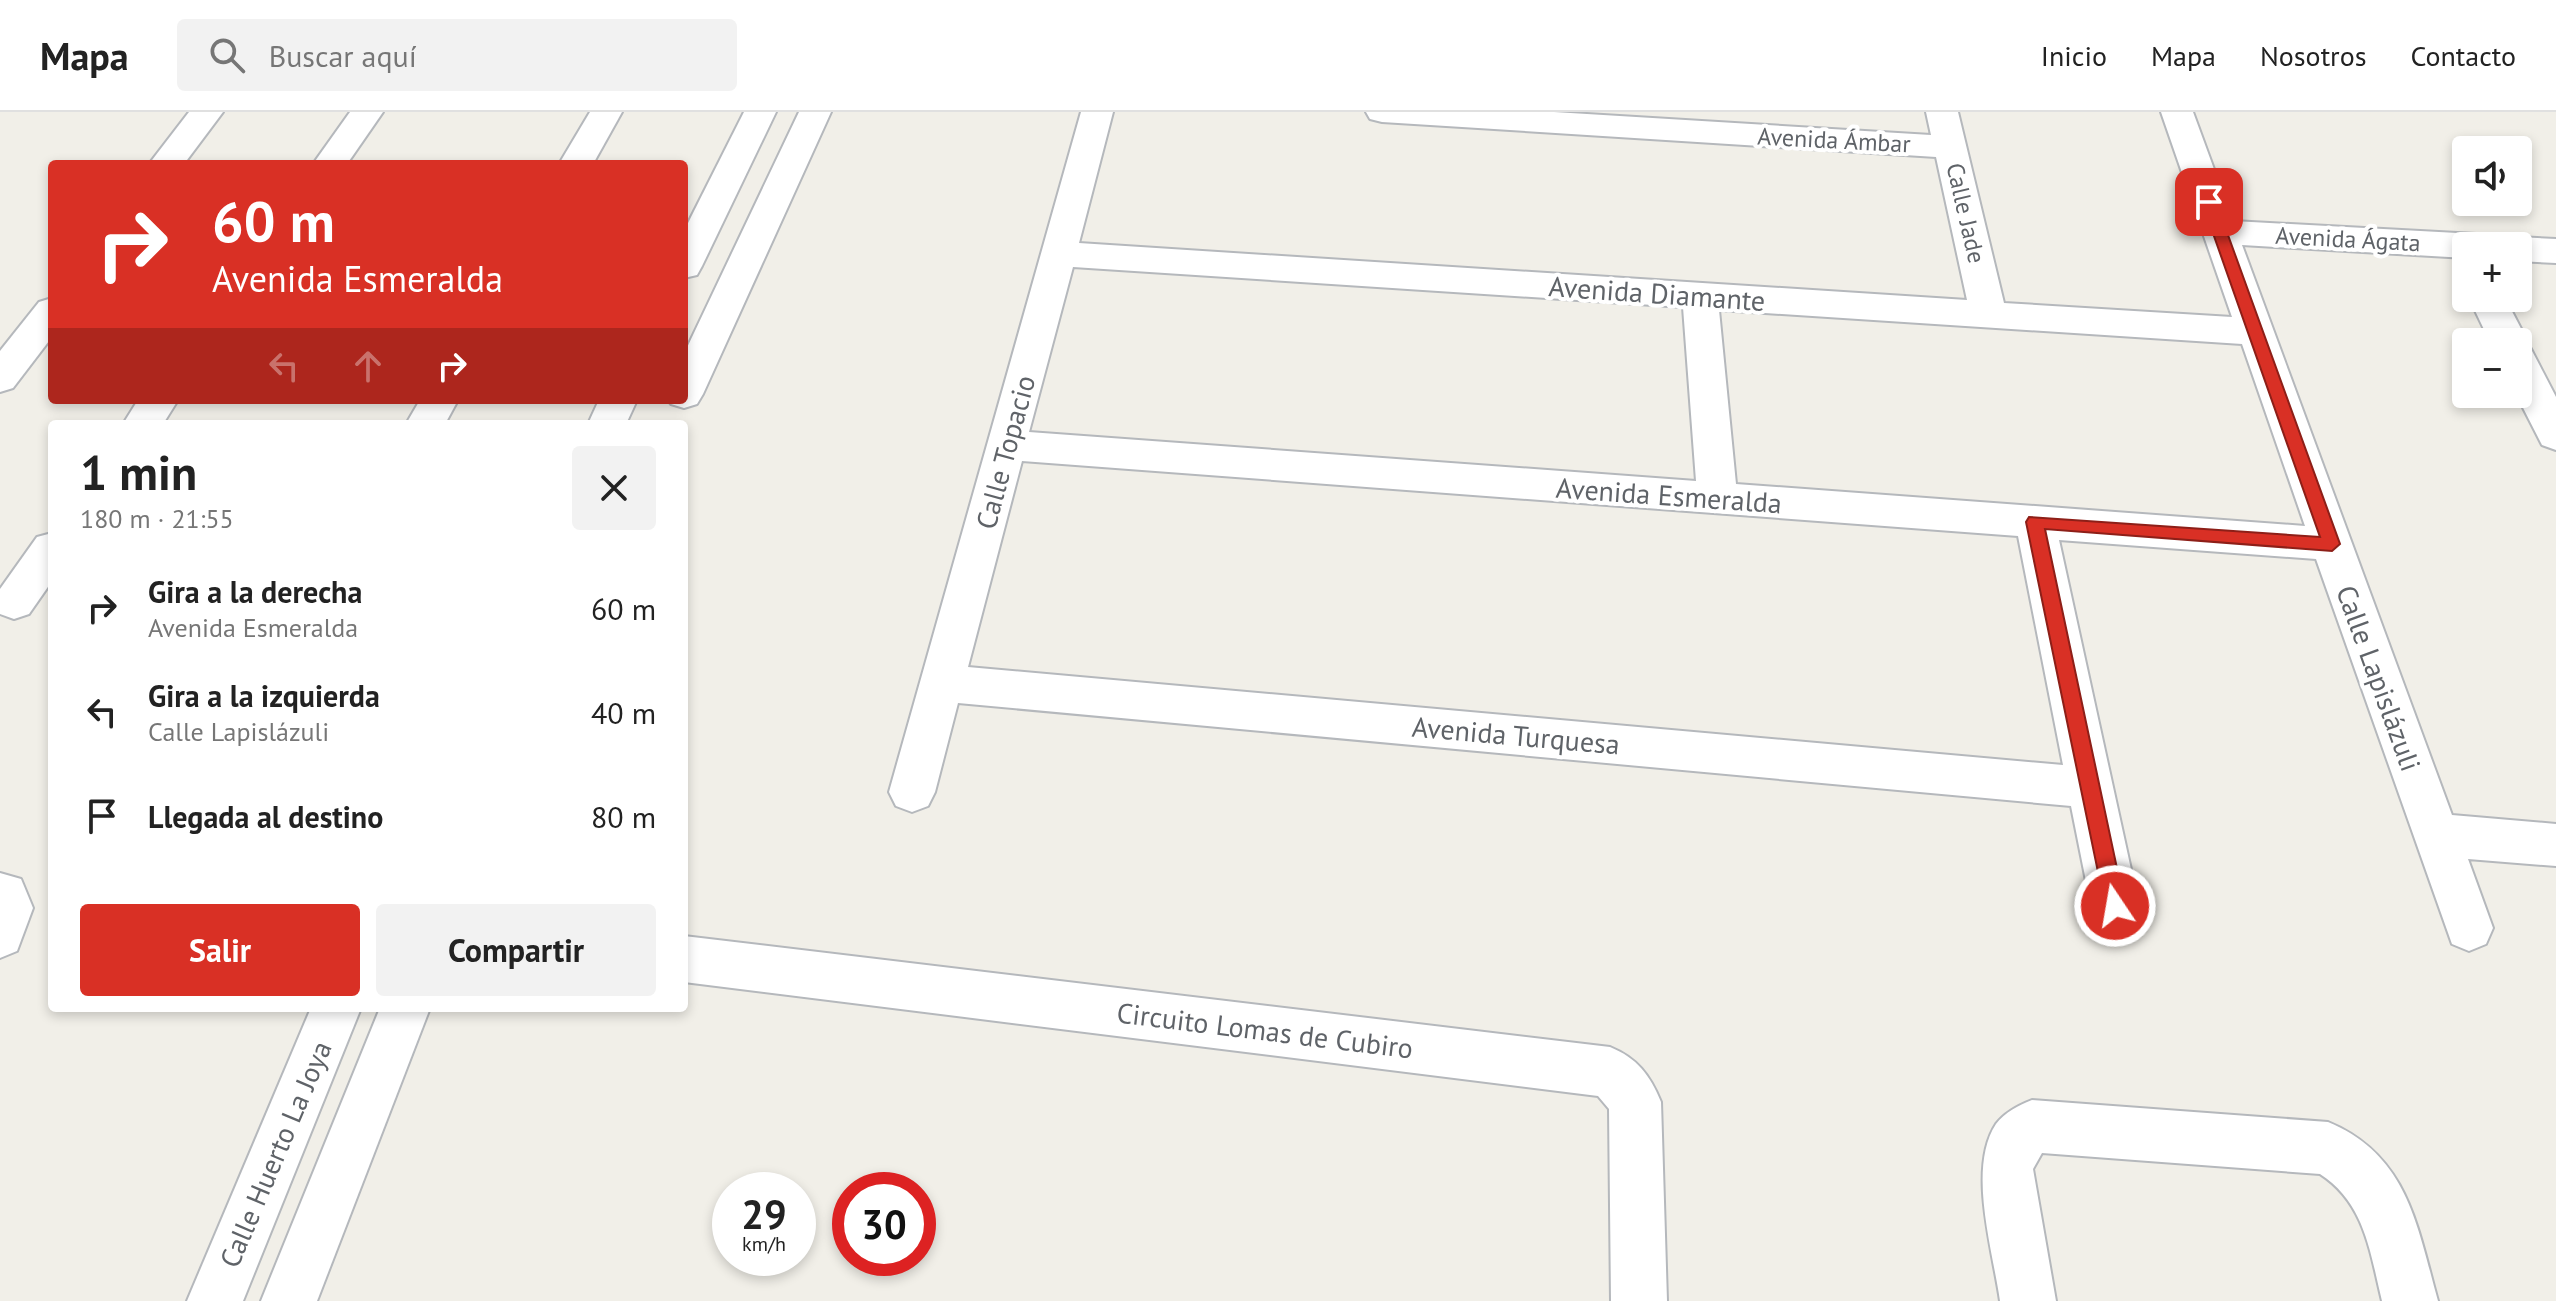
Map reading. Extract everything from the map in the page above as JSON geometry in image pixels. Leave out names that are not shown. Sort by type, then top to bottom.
[{"type":"street","points":[[169,160],[207,112]]},
{"type":"street","points":[[333,160],[367,112]]},
{"type":"street","points":[[578,160],[606,112]]},
{"type":"street","points":[[688,258],[760,112]]},
{"type":"street","points":[[688,385],[815,112]]},
{"type":"street","name":"Calle Topacio","points":[[912,792],[1097,112]]},
{"type":"street","name":"Avenida Ámbar","points":[[1382,112],[1951,147]]},
{"type":"street","name":"Calle Jade","points":[[1942,112],[1989,315]]},
{"type":"street","name":"Calle Lapislázuli","points":[[2177,112],[2469,928]]},
{"type":"street","name":"Avenida Ágata","points":[[2220,232],[2452,248]]},
{"type":"street","points":[[2532,250],[2556,251]]},
{"type":"street","name":"Avenida Diamante","points":[[1059,254],[2256,332]]},
{"type":"street","points":[[1700,296],[1717,498]]},
{"type":"street","points":[[0,378],[48,316]]},
{"type":"street","points":[[2532,387],[2556,435]]},
{"type":"street","name":"Avenida Esmeralda","points":[[1006,445],[2332,544]]},
{"type":"street","points":[[2035,522],[2115,906]]},
{"type":"street","points":[[22,602],[48,556]]},
{"type":"street","name":"Avenida Turquesa","points":[[942,683],[2090,788]]},
{"type":"street","points":[[2436,835],[2556,845]]},
{"type":"street","points":[[0,895],[4,895],[9,908],[0,935]]},
{"type":"street","name":"Circuito Lomas de Cubiro","points":[[688,959],[1610,1072],[1635,1102],[1639,1301]]},
{"type":"street","name":"Calle Huerto La Joya","points":[[215,1301],[334,1012]]},
{"type":"street","points":[[289,1301],[403,1012]]},
{"type":"street","points":[[2028,1301],[2007,1169],[2015,1142],[2032,1126],[2328,1148],[2349,1159],[2363,1172],[2379,1195],[2410,1301]]},
{"type":"route","points":[[2115,906],[2035,522],[2332,544],[2209,202]]}]
